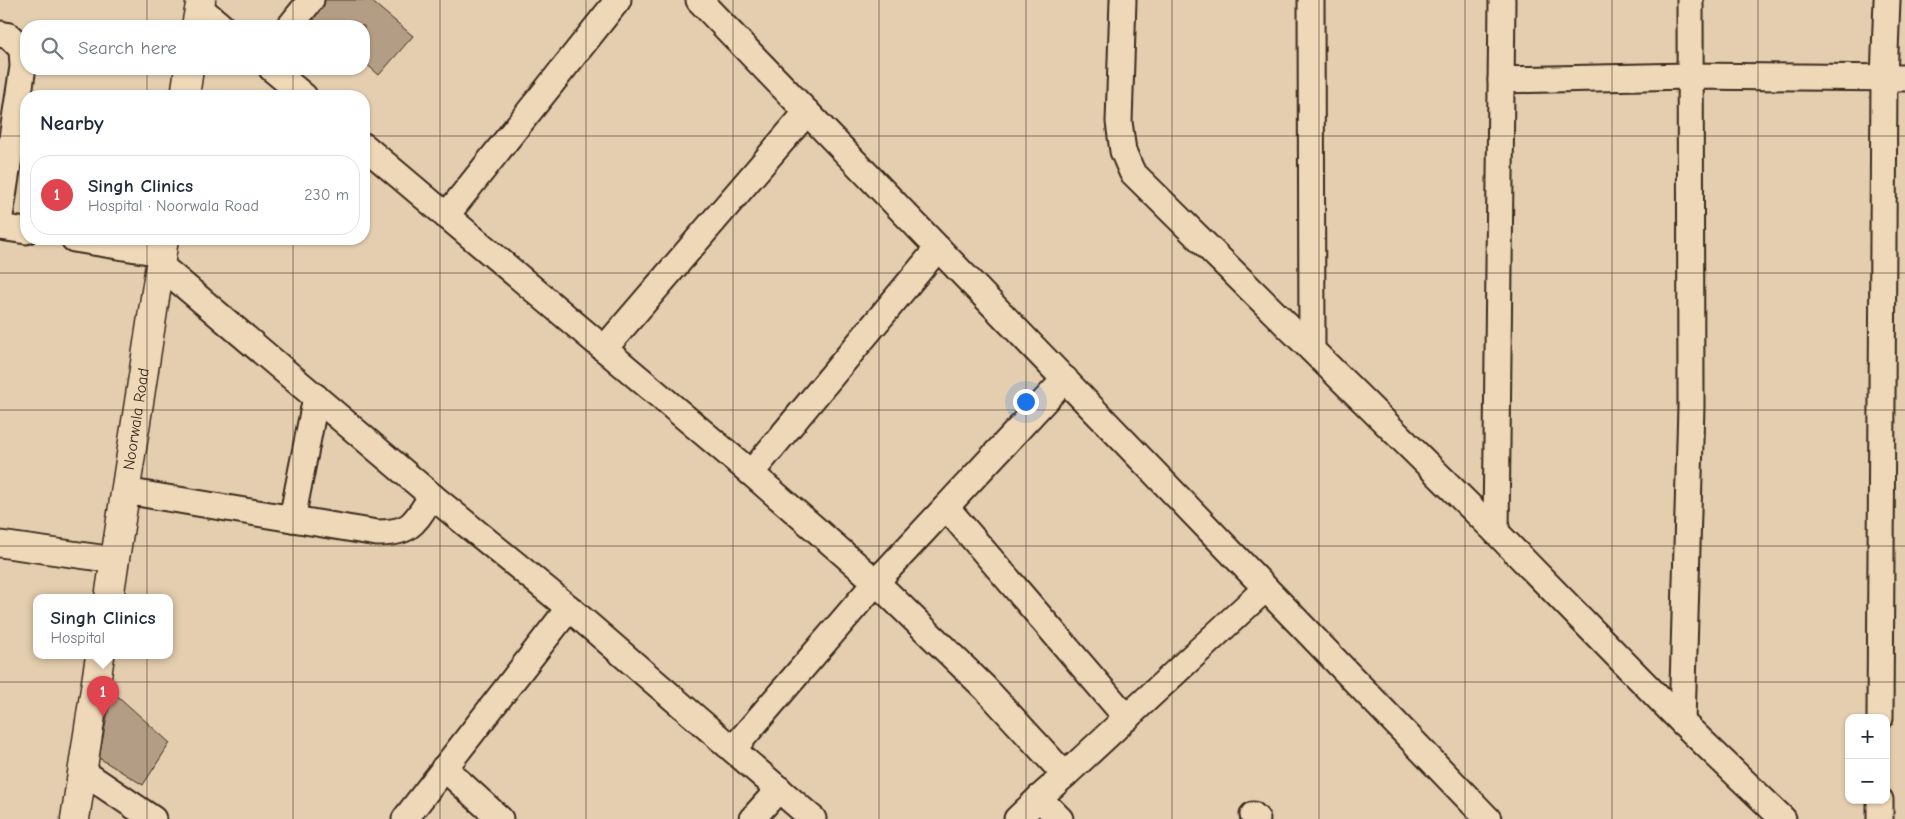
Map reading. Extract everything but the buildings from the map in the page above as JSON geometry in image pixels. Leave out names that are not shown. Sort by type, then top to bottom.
[{"type":"street","points":[[295,20],[311,0]]},
{"type":"street","points":[[446,216],[618,0]]},
{"type":"street","points":[[699,0],[1488,819]]},
{"type":"street","points":[[1123,0],[1119,122],[1123,151],[1132,172],[1496,532],[1682,722],[1782,819]]},
{"type":"street","points":[[1311,0],[1312,350]]},
{"type":"street","points":[[1496,532],[1502,0]]},
{"type":"street","points":[[1682,722],[1691,406],[1690,0]]},
{"type":"street","points":[[1880,714],[1894,78],[1886,0]]},
{"type":"street","points":[[198,11],[212,20]]},
{"type":"street","points":[[0,34],[9,36],[20,47]]},
{"type":"street","points":[[0,216],[22,75]]},
{"type":"street","points":[[186,90],[188,75]]},
{"type":"street","points":[[279,75],[297,90]]},
{"type":"street","points":[[1501,80],[1689,76],[1894,78]]},
{"type":"street","points":[[604,349],[807,112]]},
{"type":"street","points":[[370,151],[751,473],[876,582],[985,688],[1065,775]]},
{"type":"street","points":[[0,227],[20,230]]},
{"type":"street","points":[[115,245],[162,252],[316,397],[432,496],[569,608],[733,748],[812,819]]},
{"type":"street","points":[[751,473],[938,248]]},
{"type":"street","name":"Noorwala Road","points":[[110,594],[162,252]]},
{"type":"street","points":[[733,748],[876,582],[1065,379]]},
{"type":"street","points":[[292,519],[316,397]]},
{"type":"street","points":[[126,491],[377,533],[393,533],[406,530],[415,522],[432,496]]},
{"type":"street","points":[[946,507],[1127,718]]},
{"type":"street","points":[[0,544],[114,560]]},
{"type":"street","points":[[1017,819],[1265,589]]},
{"type":"street","points":[[405,819],[569,608]]},
{"type":"street","points":[[75,819],[100,659]]},
{"type":"street","points":[[444,768],[500,819]]},
{"type":"street","points":[[82,771],[153,819]]},
{"type":"street","points":[[752,819],[779,789]]},
{"type":"street","points":[[1039,798],[1060,819]]},
{"type":"street","points":[[1880,804],[1880,819]]},
{"type":"place","name":"Singh Clinics","points":[[103,717]]}]
